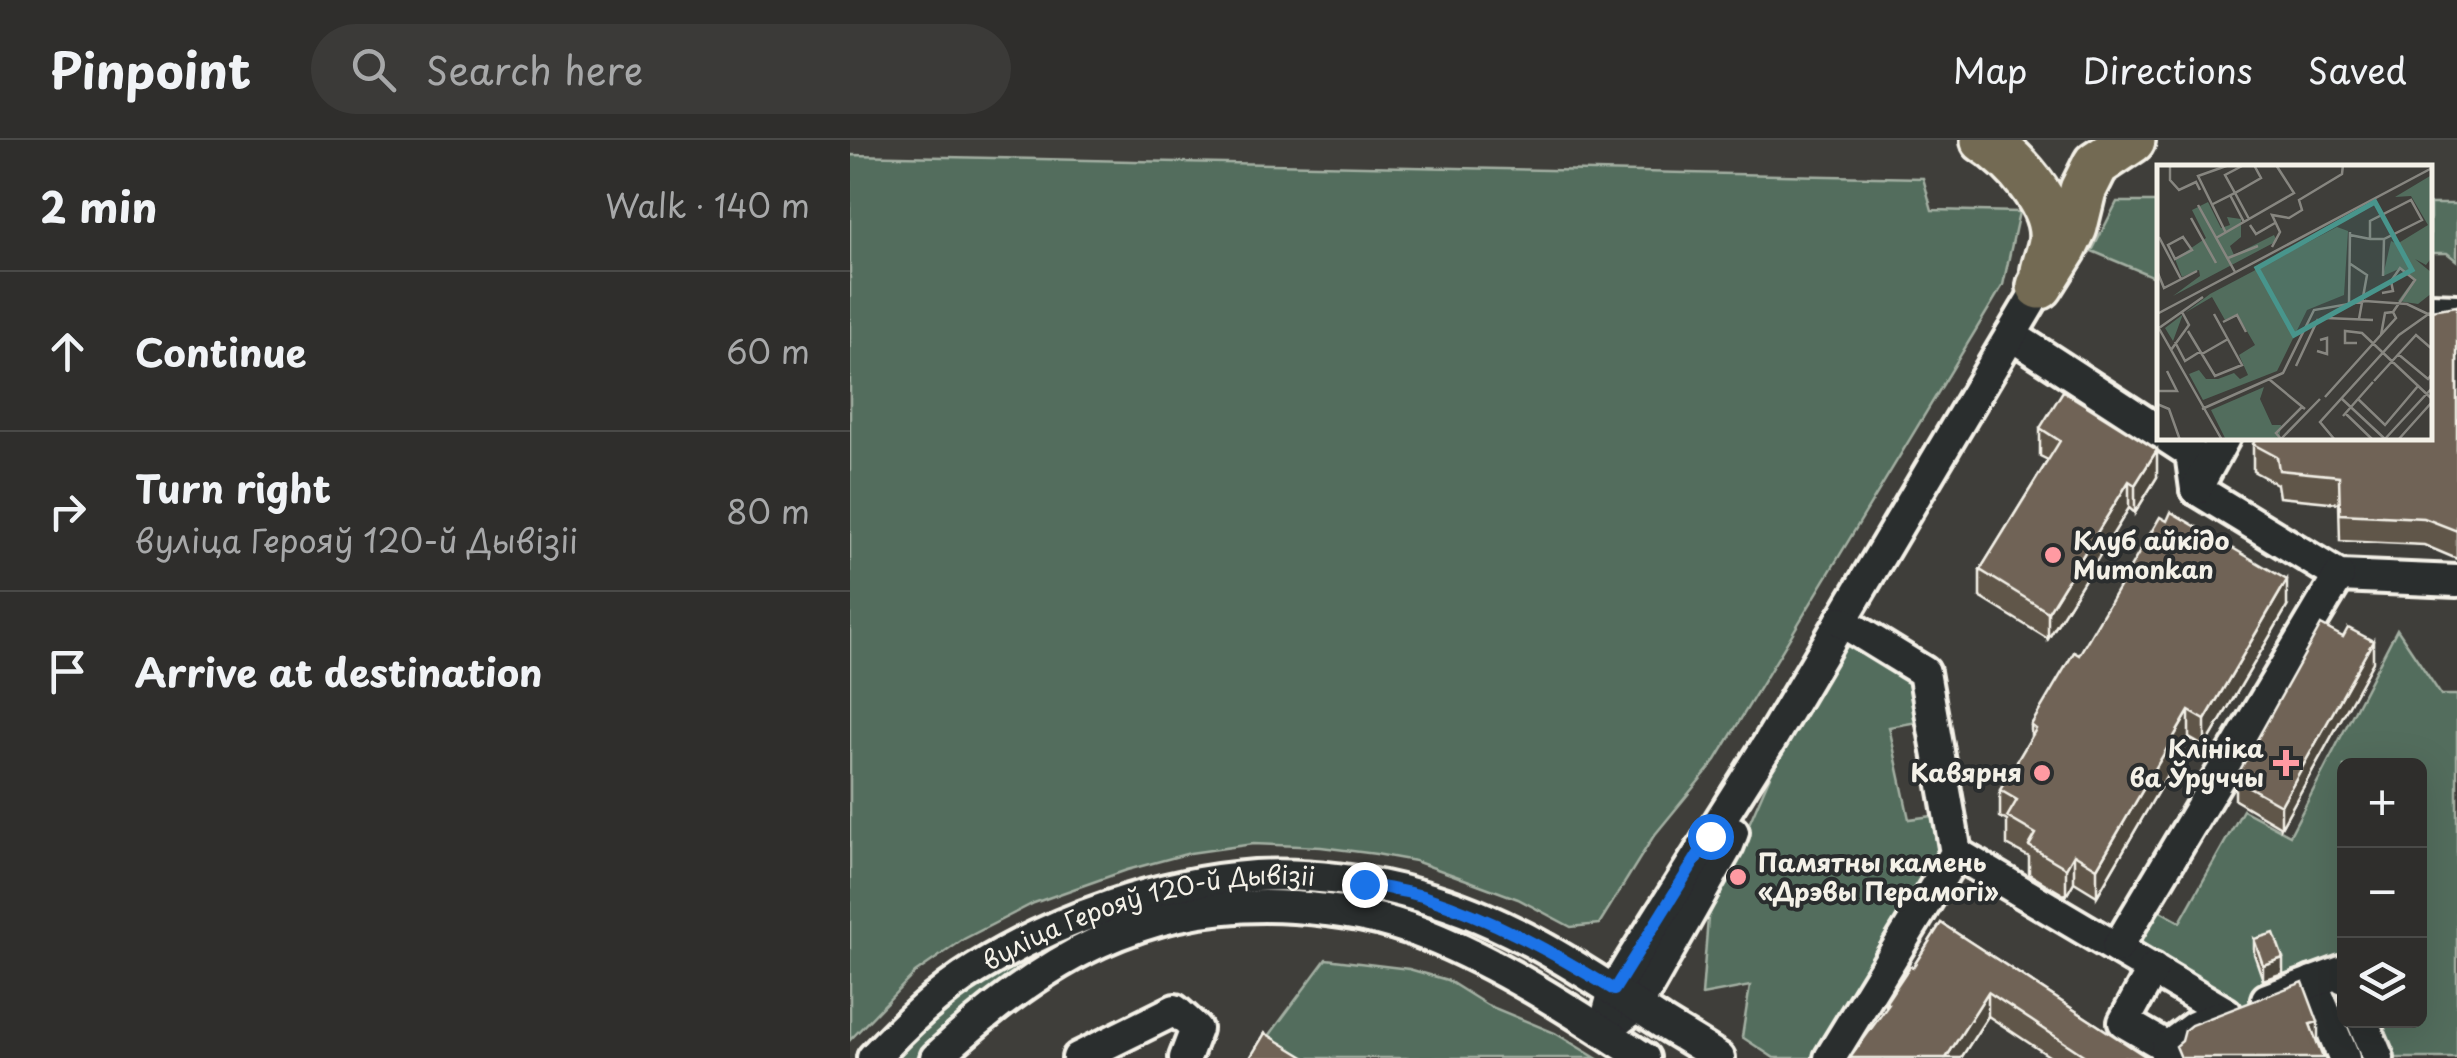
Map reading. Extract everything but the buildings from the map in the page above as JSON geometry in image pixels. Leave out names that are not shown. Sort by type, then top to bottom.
[{"type":"highway","points":[[1984,140],[1999,149],[2026,178],[2050,221],[2052,240],[2040,286]]},
{"type":"highway","points":[[2040,286],[2074,227],[2083,190],[2096,164],[2132,140]]},
{"type":"street","points":[[1603,1031],[1626,998],[1770,741],[2040,286]]},
{"type":"street","points":[[2432,309],[2457,310]]},
{"type":"street","points":[[2011,335],[2157,430]]},
{"type":"street","points":[[2171,440],[2191,453],[2196,489]]},
{"type":"street","points":[[2196,489],[2223,440]]},
{"type":"street","points":[[2196,489],[2339,576],[2457,580]]},
{"type":"street","points":[[2117,948],[2339,576]]},
{"type":"street","points":[[1830,1058],[1956,853],[1924,672],[1841,621]]},
{"type":"street","points":[[1956,853],[2226,1014]]},
{"type":"street","name":"вуліца Герояў 120-й Дывізіі","points":[[873,1058],[923,1009],[976,970],[1060,927],[1118,903],[1206,882],[1257,876],[1364,884],[1422,896],[1479,917],[1532,942],[1719,1058]]},
{"type":"street","name":"вуліца Герояў 120-й Дывізіі","points":[[936,1058],[1000,1002],[1051,966],[1095,943],[1152,920],[1206,909],[1264,905],[1342,910],[1426,935],[1514,978],[1644,1058]]},
{"type":"street","points":[[2154,970],[2124,1022],[2166,1052],[2194,1028],[2337,974]]},
{"type":"street","points":[[2312,982],[2344,1058]]},
{"type":"street","points":[[1078,1058],[1176,1010],[1196,1030],[1186,1058]]},
{"type":"street","points":[[2365,1028],[2378,1058]]},
{"type":"green space","points":[[850,155],[1923,178],[1932,210],[2019,212],[2003,285],[1716,760],[1653,837],[1599,924],[1571,927],[1518,899],[1415,861],[1376,854],[1253,844],[1190,853],[1127,870],[1034,903],[964,939],[915,973],[850,1040]]},
{"type":"green space","points":[[2117,202],[2157,202],[2157,278],[2092,251]]},
{"type":"green space","points":[[2432,204],[2457,204],[2457,261],[2447,253],[2432,253]]},
{"type":"green space","points":[[2397,629],[2441,695],[2457,695],[2457,1058],[2378,1058],[2365,1028],[2427,1028],[2427,758],[2337,758],[2337,981],[2226,1013],[2117,948],[2144,902],[2180,922],[2243,810],[2290,835]]},
{"type":"green space","points":[[1846,635],[1917,675],[1923,721],[1889,727],[1909,819],[1940,815],[1938,861],[1864,1029],[1865,1048],[1859,1058],[1774,1058],[1742,1037],[1750,986],[1702,995],[1708,918],[1789,732]]},
{"type":"green space","points":[[1023,959],[1035,960],[978,1002],[916,1058],[898,1058],[956,1003]]},
{"type":"green space","points":[[1326,959],[1409,969],[1447,980],[1487,1005],[1555,1033],[1596,1058],[1300,1058],[1266,1040]]},
{"type":"place","name":"Клуб айкідо Mumonkan","points":[[2053,555]]},
{"type":"place","name":"Клініка ва Ўруччы","points":[[2286,763]]},
{"type":"place","name":"Кавярня","points":[[2042,773]]},
{"type":"place","name":"Памятны камень «Дрэвы Перамогі»","points":[[1738,877]]},
{"type":"route","points":[[1364,884],[1422,896],[1479,917],[1560,956],[1614,990],[1710,836]]}]
